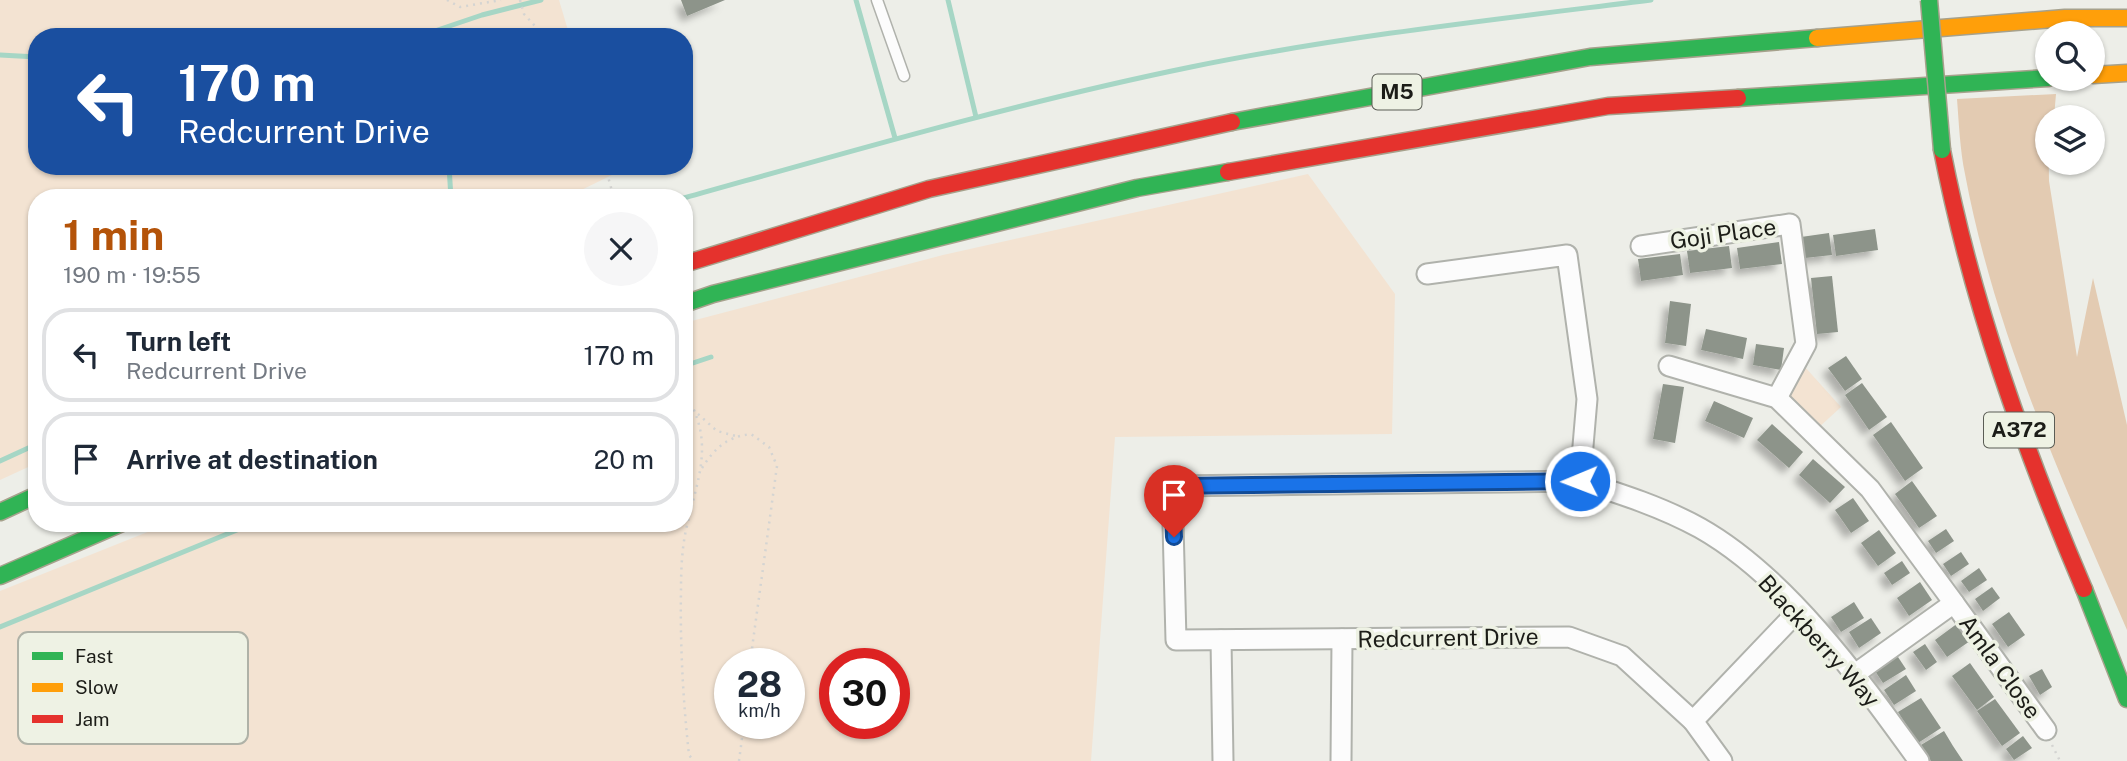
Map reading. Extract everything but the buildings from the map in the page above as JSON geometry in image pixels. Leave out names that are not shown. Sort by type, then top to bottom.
[{"type":"main road","name":"A372","points":[[1929,0],[1942,150],[1957,233],[1994,361],[2031,463],[2127,699]]},
{"type":"main road","name":"M5","points":[[693,261],[929,190],[1155,137],[1590,57],[2065,18],[2127,18]]},
{"type":"main road","points":[[2105,74],[2127,73]]},
{"type":"main road","name":"M5","points":[[693,301],[1137,188],[1608,106],[2035,79]]},
{"type":"main road","points":[[0,512],[28,499]]},
{"type":"main road","points":[[0,576],[101,532]]},
{"type":"street","name":"Goji Place","points":[[1641,246],[1790,224],[1805,344],[1777,398]]},
{"type":"street","points":[[1427,274],[1567,255],[1587,399],[1580,481]]},
{"type":"street","points":[[1669,366],[1777,398]]},
{"type":"street","name":"Amla Close","points":[[1777,398],[1870,489],[2046,730]]},
{"type":"street","name":"Blackberry Way","points":[[1172,486],[1580,481],[1642,501],[1701,529],[1752,567],[1798,611],[1856,674],[1919,761]]},
{"type":"street","name":"Redcurrent Drive","points":[[1172,486],[1176,640],[1569,636],[1622,656],[1693,721],[1722,761]]},
{"type":"street","points":[[1856,674],[1954,604]]},
{"type":"street","points":[[1693,721],[1798,611]]},
{"type":"street","points":[[1340,761],[1342,639]]},
{"type":"street","points":[[1221,640],[1223,761]]},
{"type":"lane","points":[[877,0],[904,76]]},
{"type":"path","points":[[447,0],[460,7],[501,0]]},
{"type":"path","points":[[520,0],[524,13],[537,28]]},
{"type":"path","points":[[693,405],[717,431],[736,436]]},
{"type":"path","points":[[693,502],[702,468],[703,443],[698,413]]},
{"type":"path","points":[[702,468],[714,448],[736,436],[751,434],[769,447],[777,466],[752,648]]},
{"type":"path","points":[[685,532],[681,587],[682,680],[689,755],[694,761]]},
{"type":"path","points":[[740,761],[742,739]]},
{"type":"shaded area","points":[[0,0],[559,0],[567,28],[28,28],[28,175],[612,175],[583,189],[28,189],[28,467],[0,480]]},
{"type":"shaded area","points":[[2056,94],[2055,105],[2035,105],[2035,175],[2049,175],[2077,357],[2093,278],[2127,425],[2127,630],[2033,406],[1994,292],[1965,174],[1957,99]]},
{"type":"shaded area","points":[[1308,174],[1395,294],[1392,434],[1115,437],[1091,761],[0,761],[0,591],[148,532],[693,532],[693,321],[943,255]]},
{"type":"shaded area","points":[[1804,366],[1841,407],[1817,429],[1789,397]]},
{"type":"waterway","points":[[444,28],[541,0]]},
{"type":"waterway","points":[[856,0],[895,138]]},
{"type":"waterway","points":[[948,0],[976,117]]},
{"type":"waterway","points":[[693,195],[1000,111],[1191,67],[1363,37],[1651,0]]},
{"type":"waterway","points":[[0,55],[28,57]]},
{"type":"waterway","points":[[450,175],[450,189]]},
{"type":"waterway","points":[[693,363],[711,357]]},
{"type":"waterway","points":[[0,461],[28,448]]},
{"type":"waterway","points":[[0,627],[232,532]]},
{"type":"traffic: fast","points":[[1929,0],[1942,150]]},
{"type":"traffic: fast","points":[[1232,122],[1590,57],[1817,38]]},
{"type":"traffic: fast","points":[[1738,98],[2035,79]]},
{"type":"traffic: fast","points":[[693,301],[1137,188],[1228,172]]},
{"type":"traffic: fast","points":[[0,512],[28,499]]},
{"type":"traffic: fast","points":[[0,576],[101,532]]},
{"type":"traffic: fast","points":[[2084,589],[2127,699]]},
{"type":"traffic: slow","points":[[1817,38],[2065,18],[2127,18]]},
{"type":"traffic: slow","points":[[2105,74],[2127,73]]},
{"type":"traffic: jam","points":[[1228,172],[1608,106],[1738,98]]},
{"type":"traffic: jam","points":[[693,261],[929,189],[1232,122]]},
{"type":"traffic: jam","points":[[1942,150],[1968,263],[2001,373],[2040,482],[2084,589]]},
{"type":"route","points":[[1174,537],[1172,486],[1580,481]]}]
